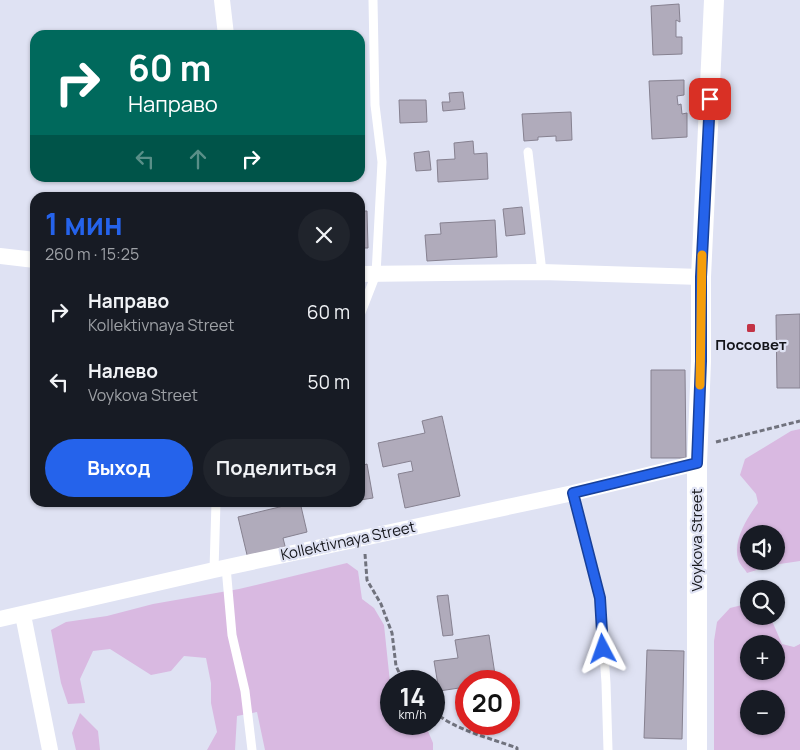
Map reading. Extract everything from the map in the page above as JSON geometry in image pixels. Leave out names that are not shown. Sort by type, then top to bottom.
[{"type":"street","points":[[222,0],[225,30]]},
{"type":"street","name":"Voykova Street","points":[[697,750],[697,455],[701,361],[701,277],[714,0]]},
{"type":"street","points":[[0,256],[30,259]]},
{"type":"street","points":[[368,274],[542,272],[701,277]]},
{"type":"street","name":"Kollektivnaya Street","points":[[0,620],[220,568],[573,493],[697,455]]},
{"type":"street","points":[[23,615],[50,750]]},
{"type":"lane","points":[[365,289],[382,162],[375,105],[373,0]]},
{"type":"lane","points":[[528,152],[542,272]]},
{"type":"lane","points":[[573,493],[600,598],[606,683],[608,750]]},
{"type":"lane","points":[[216,507],[220,568],[232,635],[245,691],[252,750]]},
{"type":"path","points":[[697,455],[800,421]]},
{"type":"path","points":[[364,538],[367,580],[381,604],[392,633],[398,670]]},
{"type":"path","points":[[445,718],[469,732],[509,745],[518,750]]},
{"type":"shaded area","points":[[800,429],[800,561],[785,563],[785,525],[744,525],[758,503],[756,494],[740,475],[745,459],[791,431]]},
{"type":"shaded area","points":[[740,535],[740,562],[737,552]]},
{"type":"shaded area","points":[[347,563],[358,571],[362,599],[374,608],[384,625],[389,670],[380,670],[380,735],[430,735],[433,743],[433,750],[265,750],[257,712],[237,716],[235,750],[207,750],[217,732],[211,703],[211,683],[206,658],[184,656],[171,671],[151,675],[110,649],[93,651],[80,679],[85,703],[68,704],[61,683],[51,630],[66,622],[107,616],[153,604],[239,589]]},
{"type":"shaded area","points":[[745,570],[757,570],[747,573]]},
{"type":"shaded area","points":[[740,606],[740,625],[774,625],[778,635],[740,635],[740,680],[785,680],[785,645],[794,647],[800,644],[800,750],[714,750],[714,641],[717,622],[730,608]]},
{"type":"shaded area","points":[[80,713],[98,731],[100,750],[76,750],[72,733]]},
{"type":"building","points":[[679,4],[680,22],[676,20],[676,37],[682,37],[682,54],[653,55],[651,6]]},
{"type":"building","points":[[684,80],[684,95],[677,96],[678,105],[681,104],[682,114],[687,113],[687,137],[652,139],[649,81]]},
{"type":"building","points":[[463,92],[465,109],[443,111],[442,102],[450,102],[449,93]]},
{"type":"building","points":[[399,100],[426,100],[427,122],[400,123]]},
{"type":"building","points":[[571,112],[572,140],[556,141],[556,136],[538,137],[538,140],[524,141],[522,114]]},
{"type":"building","points":[[473,141],[474,154],[487,153],[488,179],[438,182],[437,160],[455,159],[454,143]]},
{"type":"building","points":[[429,151],[431,170],[416,171],[414,153]]},
{"type":"building","points":[[522,207],[525,234],[506,236],[503,209]]},
{"type":"building","points":[[365,211],[367,211],[368,248],[365,248]]},
{"type":"building","points":[[495,220],[497,257],[427,261],[425,235],[441,234],[440,223]]},
{"type":"building","points":[[800,314],[800,388],[777,388],[776,315]]},
{"type":"building","points":[[651,370],[685,370],[686,458],[651,458]]},
{"type":"building","points":[[442,416],[460,496],[405,508],[398,474],[413,471],[411,461],[383,467],[378,443],[425,433],[422,421]]},
{"type":"building","points":[[367,464],[373,498],[365,499],[365,465]]},
{"type":"building","points":[[279,507],[301,507],[307,532],[283,538],[286,550],[248,559],[238,517]]},
{"type":"building","points":[[448,595],[453,635],[443,636],[437,596]]},
{"type":"building","points":[[489,635],[494,670],[455,670],[455,689],[445,690],[445,670],[436,670],[434,661],[458,658],[455,640]]},
{"type":"building","points":[[647,650],[684,651],[682,739],[644,738]]},
{"type":"slow traffic","points":[[700,385],[702,255]]},
{"type":"place","name":"Поссовет","points":[[751,328]]},
{"type":"route","points":[[603,649],[600,598],[573,493],[697,463],[702,318],[701,277],[710,99]]}]
